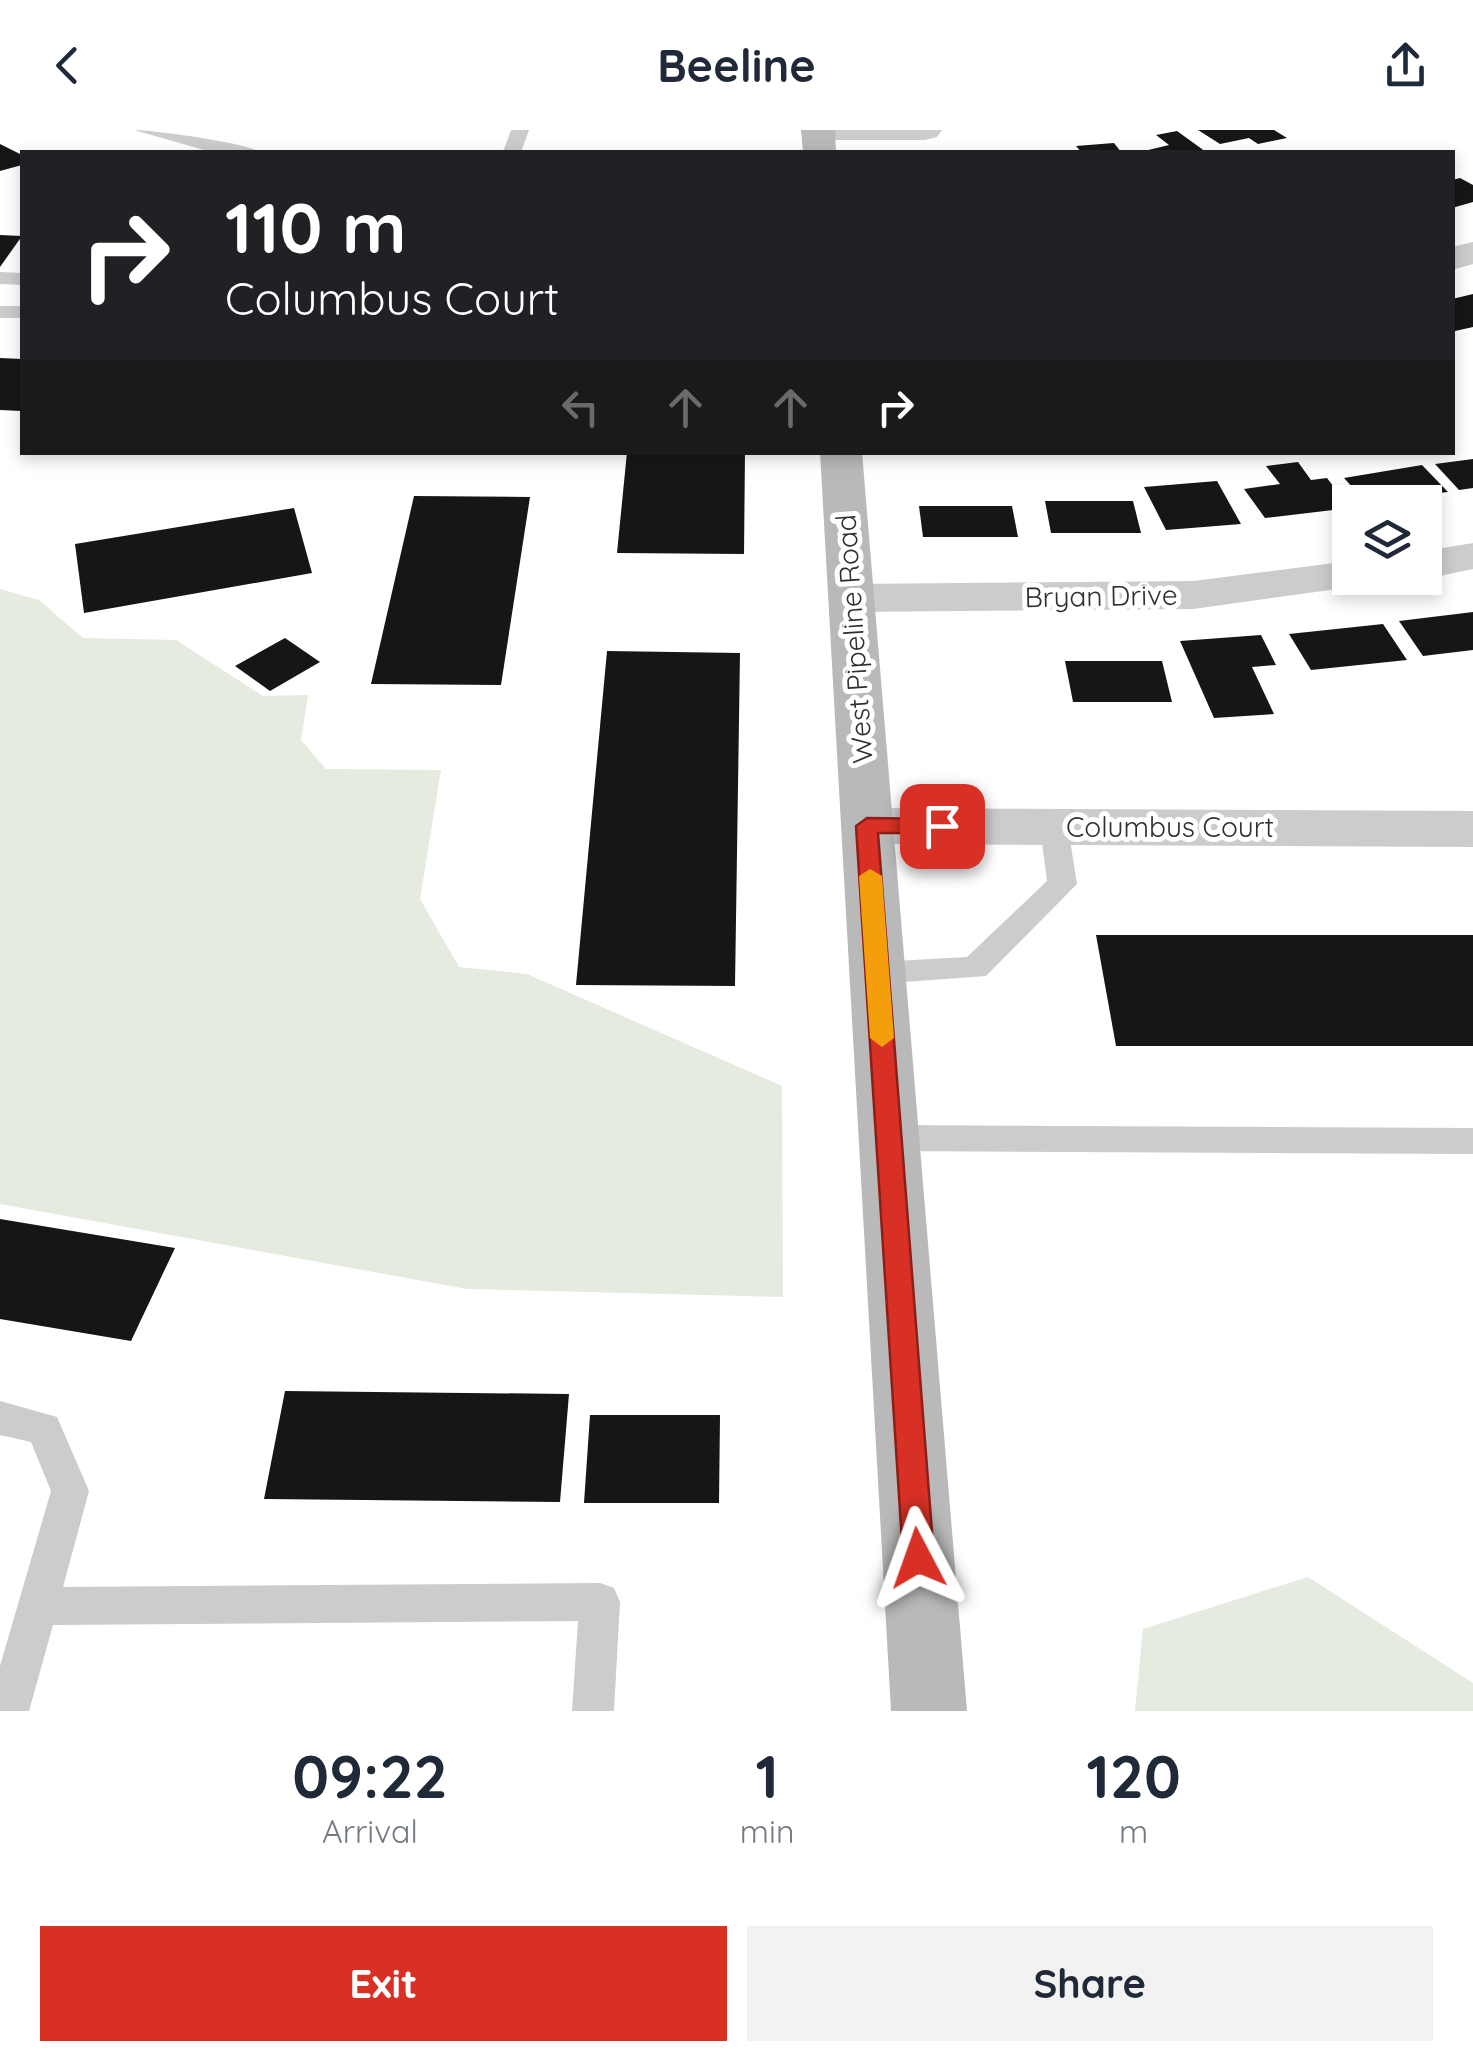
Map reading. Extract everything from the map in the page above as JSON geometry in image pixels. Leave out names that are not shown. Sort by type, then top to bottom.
[{"type":"main road","name":"West Pipeline Road","points":[[841,455],[929,1711]]},
{"type":"street","points":[[815,130],[925,130]]},
{"type":"street","points":[[1442,562],[1473,556]]},
{"type":"street","name":"Bryan Drive","points":[[851,598],[1193,595],[1332,578]]},
{"type":"street","name":"Columbus Court","points":[[867,826],[1473,828]]},
{"type":"lane","points":[[143,130],[222,150]]},
{"type":"lane","points":[[877,973],[975,968],[1062,884],[1054,826]]},
{"type":"lane","points":[[890,1138],[1473,1141]]},
{"type":"lane","points":[[0,1418],[44,1429],[70,1490],[38,1606],[10,1668],[8,1711]]},
{"type":"lane","points":[[38,1606],[600,1602],[593,1711]]},
{"type":"shaded area","points":[[0,589],[39,600],[83,638],[176,640],[263,696],[308,695],[301,740],[326,769],[441,770],[420,899],[459,967],[527,974],[782,1086],[783,1297],[467,1289],[0,1204]]},
{"type":"shaded area","points":[[1308,1577],[1473,1683],[1473,1711],[1135,1711],[1143,1629]]},
{"type":"building","points":[[1198,130],[1274,130],[1287,138],[1258,144],[1249,138],[1220,144]]},
{"type":"building","points":[[1177,131],[1203,150],[1148,150],[1169,145],[1156,135]]},
{"type":"building","points":[[1114,143],[1119,150],[1079,150],[1076,146]]},
{"type":"building","points":[[0,144],[20,154],[20,166],[0,171]]},
{"type":"building","points":[[1455,179],[1473,185],[1473,202],[1455,207]]},
{"type":"building","points":[[0,235],[20,236],[20,239],[0,267]]},
{"type":"building","points":[[1473,294],[1473,327],[1455,331],[1455,298]]},
{"type":"building","points":[[0,358],[20,359],[20,411],[0,410]]},
{"type":"building","points":[[627,455],[745,455],[744,554],[617,553]]},
{"type":"building","points":[[1473,459],[1473,488],[1459,490],[1435,464]]},
{"type":"building","points":[[1298,462],[1311,480],[1327,478],[1332,485],[1332,510],[1265,518],[1244,489],[1280,484],[1266,466]]},
{"type":"building","points":[[1422,465],[1441,485],[1350,485],[1344,478]]},
{"type":"building","points":[[1217,481],[1241,524],[1166,530],[1144,487]]},
{"type":"building","points":[[414,496],[530,497],[501,685],[371,684]]},
{"type":"building","points":[[1045,501],[1133,501],[1141,533],[1051,533]]},
{"type":"building","points":[[919,506],[1012,506],[1018,537],[923,537]]},
{"type":"building","points":[[294,508],[312,573],[84,613],[75,544]]},
{"type":"building","points":[[1473,612],[1473,650],[1423,656],[1399,621]]},
{"type":"building","points":[[1383,624],[1407,660],[1311,670],[1289,634]]},
{"type":"building","points":[[1261,635],[1276,665],[1252,667],[1274,714],[1214,718],[1180,641]]},
{"type":"building","points":[[285,638],[320,662],[270,691],[235,666]]},
{"type":"building","points":[[607,651],[740,653],[735,986],[576,985]]},
{"type":"building","points":[[1065,661],[1162,661],[1172,702],[1073,702]]},
{"type":"building","points":[[1096,935],[1473,935],[1473,1046],[1116,1046]]},
{"type":"building","points":[[0,1219],[175,1248],[131,1341],[0,1319]]},
{"type":"building","points":[[285,1391],[569,1394],[560,1502],[264,1499]]},
{"type":"building","points":[[590,1415],[720,1415],[719,1503],[584,1503]]},
{"type":"slow traffic","points":[[870,876],[882,1038]]},
{"type":"route","points":[[918,1558],[867,826],[942,826]]}]
